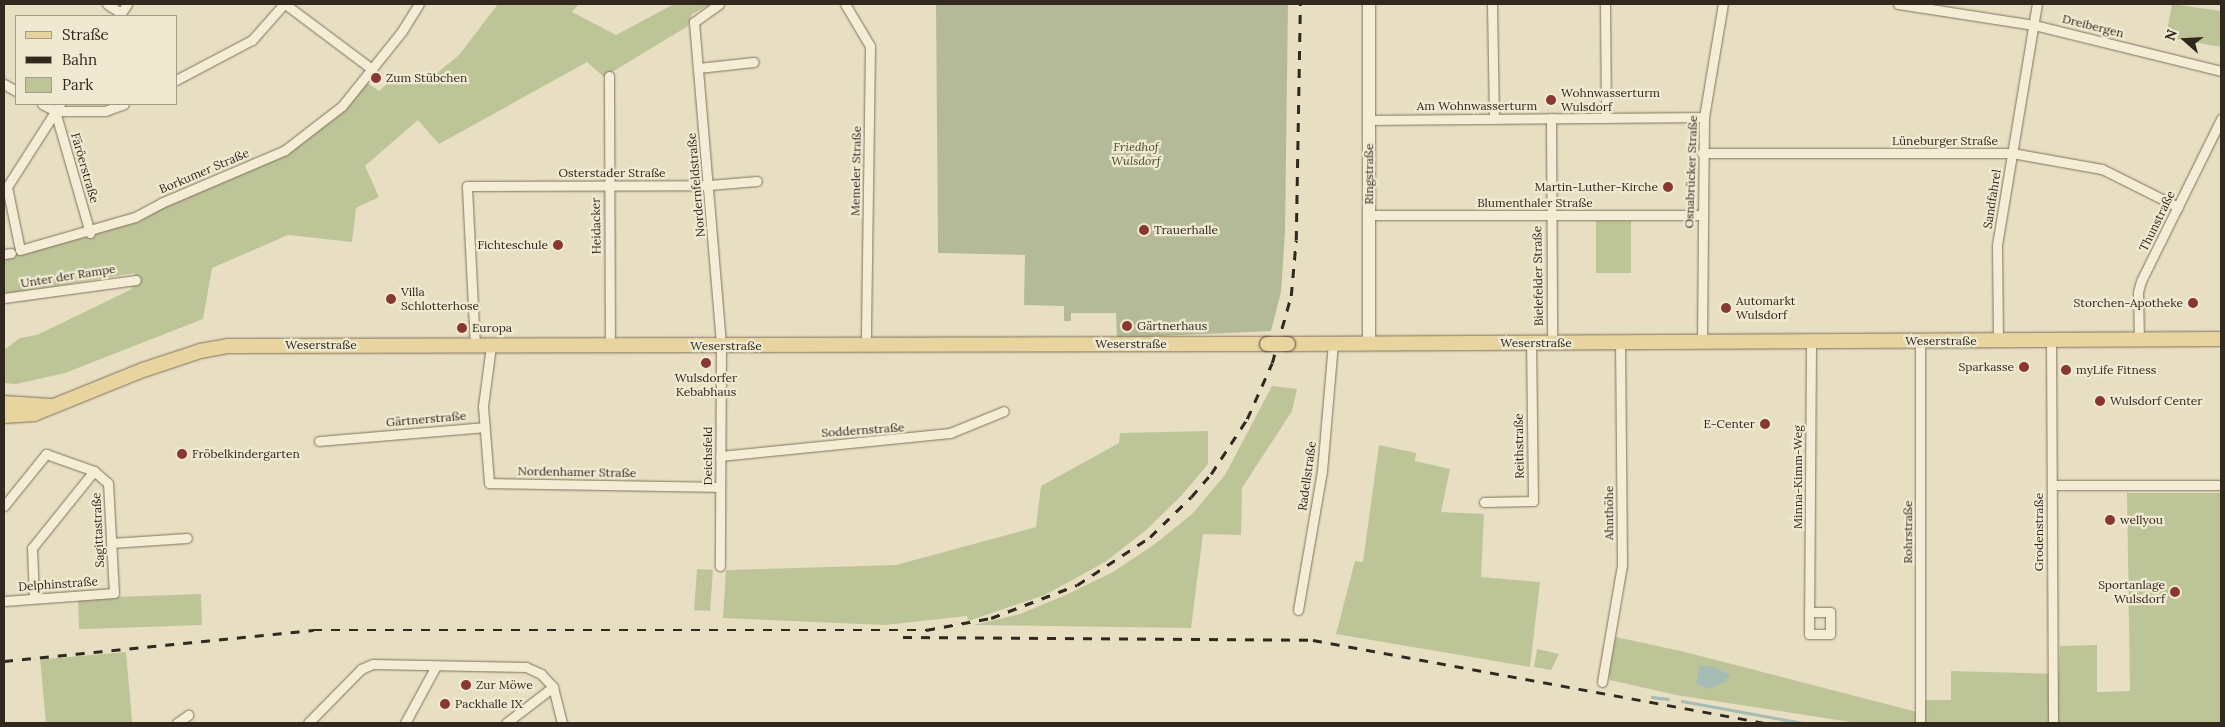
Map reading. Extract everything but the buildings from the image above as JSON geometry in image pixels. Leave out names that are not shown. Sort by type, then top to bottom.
[{"type":"main road","name":"Weserstraße","points":[[4,416],[34,414],[200,351],[229,346],[1333,344],[2221,339]]},
{"type":"main road","name":"Weserstraße","points":[[4,404],[52,406]]},
{"type":"street","points":[[107,4],[120,14],[127,4]]},
{"type":"street","points":[[178,79],[252,40],[284,4],[372,69]]},
{"type":"street","name":"Borkumer Straße","points":[[11,252],[90,233],[135,218],[161,202],[284,150],[342,106],[372,69],[419,4]]},
{"type":"street","name":"Nordernfeldstraße","points":[[719,4],[694,22],[721,346]]},
{"type":"street","name":"Memeler Straße","points":[[845,4],[870,46],[866,345]]},
{"type":"street","name":"Ringstraße","points":[[1369,4],[1369,343]]},
{"type":"street","points":[[1492,4],[1494,119]]},
{"type":"street","points":[[1605,4],[1606,118]]},
{"type":"street","name":"Osnabrücker Straße","points":[[1702,342],[1701,215],[1704,117],[1722,4]]},
{"type":"street","name":"Dreibergen","points":[[1898,4],[2034,25],[2221,71]]},
{"type":"street","name":"Sandfahrel","points":[[1998,340],[1997,246],[2037,4]]},
{"type":"street","points":[[698,68],[754,62]]},
{"type":"street","name":"Heidacker","points":[[609,76],[610,346]]},
{"type":"street","points":[[4,84],[15,90]]},
{"type":"street","points":[[11,252],[5,186],[58,107],[104,111],[121,105]]},
{"type":"street","name":"Färöerstraße","points":[[58,107],[90,233]]},
{"type":"street","name":"Am Wohnwasserturm","points":[[1370,120],[1704,117]]},
{"type":"street","name":"Bielefelder Straße","points":[[1550,118],[1552,343]]},
{"type":"street","name":"Thunstraße","points":[[2139,339],[2138,292],[2221,119]]},
{"type":"street","name":"Lüneburger Straße","points":[[1702,153],[2012,153],[2102,169],[2178,207]]},
{"type":"street","name":"Osterstader Straße","points":[[475,346],[467,186],[709,185],[757,181]]},
{"type":"street","name":"Blumenthaler Straße","points":[[1369,216],[1701,215]]},
{"type":"street","name":"Unter der Rampe","points":[[4,298],[136,280]]},
{"type":"street","name":"Grodenstraße","points":[[2051,340],[2053,723]]},
{"type":"street","name":"Rohrstraße","points":[[1920,341],[1920,723]]},
{"type":"street","name":"Ahnthöhe","points":[[1602,682],[1622,566],[1620,342]]},
{"type":"street","name":"Minna-Kimm-Weg","points":[[1809,612],[1810,342]]},
{"type":"street","name":"Reithstraße","points":[[1484,502],[1533,501],[1531,343]]},
{"type":"street","name":"Radellstraße","points":[[1298,610],[1322,471],[1333,344]]},
{"type":"street","name":"Gärtnerstraße","points":[[319,441],[484,427],[483,406],[491,346]]},
{"type":"street","name":"Deichsfeld","points":[[720,566],[721,346]]},
{"type":"street","name":"Soddernstraße","points":[[720,456],[950,433],[1004,411]]},
{"type":"street","name":"Nordenhamer Straße","points":[[484,427],[489,482],[720,487]]},
{"type":"street","points":[[4,506],[46,454],[94,471],[32,548],[34,596]]},
{"type":"street","name":"Sagittastraße","points":[[94,471],[108,483],[114,593]]},
{"type":"street","points":[[2052,485],[2221,485]]},
{"type":"street","points":[[111,543],[188,538]]},
{"type":"street","name":"Delphinstraße","points":[[4,601],[34,596],[114,593]]},
{"type":"street","points":[[308,723],[361,669],[373,664],[526,667],[541,674],[553,687],[562,723]]},
{"type":"street","points":[[405,723],[436,666]]},
{"type":"street","points":[[506,723],[553,687]]},
{"type":"street","points":[[177,723],[188,715]]},
{"type":"green space","points":[[498,4],[579,4],[572,12],[616,35],[674,4],[711,4],[692,14],[688,26],[604,77],[587,62],[439,144],[418,120],[365,166],[379,197],[356,208],[352,242],[288,235],[212,268],[203,319],[65,373],[16,384],[4,383],[4,350],[20,338],[37,335],[132,289],[135,273],[4,294],[4,257],[138,222],[173,200],[287,152],[366,82],[379,91],[396,76],[432,77],[459,55]]},
{"type":"green space","name":"Friedhof Wulsdorf","points":[[936,4],[1288,4],[1285,233],[1281,292],[1271,331],[1117,338],[1116,313],[1071,313],[1071,321],[1064,321],[1064,306],[1024,305],[1025,255],[938,253]]},
{"type":"green space","points":[[2172,4],[2221,11],[2221,47],[2166,37]]},
{"type":"green space","points":[[1596,221],[1631,221],[1631,273],[1596,273]]},
{"type":"green space","points":[[1272,386],[1297,389],[1292,411],[1242,488],[1241,535],[1203,534],[1191,628],[974,625],[1020,614],[1066,595],[1113,572],[1155,544],[1192,514],[1225,475]]},
{"type":"green space","points":[[1208,431],[1208,464],[1182,495],[1145,531],[1105,562],[1045,595],[968,621],[967,616],[885,625],[723,618],[726,570],[896,565],[1036,527],[1041,486],[1119,443],[1120,433]]},
{"type":"green space","points":[[1379,445],[1416,453],[1415,461],[1450,469],[1441,512],[1484,514],[1481,577],[1540,582],[1530,667],[1336,634],[1355,561],[1363,562]]},
{"type":"green space","name":"Sportanlage Wulsdorf","points":[[2127,493],[2221,493],[2221,723],[1924,723],[1925,700],[1951,700],[1951,671],[2059,674],[2060,646],[2097,645],[2097,692],[2130,691]]},
{"type":"green space","points":[[697,569],[713,570],[710,611],[694,610]]},
{"type":"green space","points":[[201,594],[202,625],[79,629],[78,598]]},
{"type":"green space","points":[[1616,637],[1685,652],[1917,712],[1917,723],[1857,723],[1676,695],[1610,680],[1607,665]]},
{"type":"green space","points":[[1537,649],[1559,654],[1551,670],[1534,667]]},
{"type":"green space","points":[[126,652],[132,723],[46,723],[40,659]]},
{"type":"water","points":[[1700,666],[1711,666],[1730,675],[1725,682],[1708,689],[1696,683]]},
{"type":"waterway","points":[[1652,697],[1668,699]]},
{"type":"waterway","points":[[1682,701],[1803,723]]},
{"type":"railway","points":[[4,661],[313,630],[926,630],[991,618],[1077,585],[1150,537],[1191,497],[1211,474],[1247,419],[1272,363],[1291,296],[1296,240],[1300,4]]},
{"type":"railway","points":[[903,637],[1313,640],[1767,723]]},
{"type":"place","name":"Zum Stübchen","points":[[376,78]]},
{"type":"place","name":"Wohnwasserturm Wulsdorf","points":[[1551,100]]},
{"type":"place","name":"Martin-Luther-Kirche","points":[[1668,187]]},
{"type":"place","name":"Trauerhalle","points":[[1144,230]]},
{"type":"place","name":"Fichteschule","points":[[558,245]]},
{"type":"place","name":"Villa Schlotterhose","points":[[391,299]]},
{"type":"place","name":"Storchen-Apotheke","points":[[2193,303]]},
{"type":"place","name":"Automarkt Wulsdorf","points":[[1726,308]]},
{"type":"place","name":"Gärtnerhaus","points":[[1127,326]]},
{"type":"place","name":"Europa","points":[[462,328]]},
{"type":"place","name":"Wulsdorfer Kebabhaus","points":[[706,363]]},
{"type":"place","name":"Sparkasse","points":[[2024,367]]},
{"type":"place","name":"myLife Fitness","points":[[2066,370]]},
{"type":"place","name":"Wulsdorf Center","points":[[2100,401]]},
{"type":"place","name":"E-Center","points":[[1765,424]]},
{"type":"place","name":"Fröbelkindergarten","points":[[182,454]]},
{"type":"place","name":"wellyou","points":[[2110,520]]},
{"type":"place","name":"Sportanlage Wulsdorf","points":[[2175,592]]},
{"type":"place","name":"Zur Möwe","points":[[466,685]]},
{"type":"place","name":"Packhalle IX","points":[[445,704]]}]
